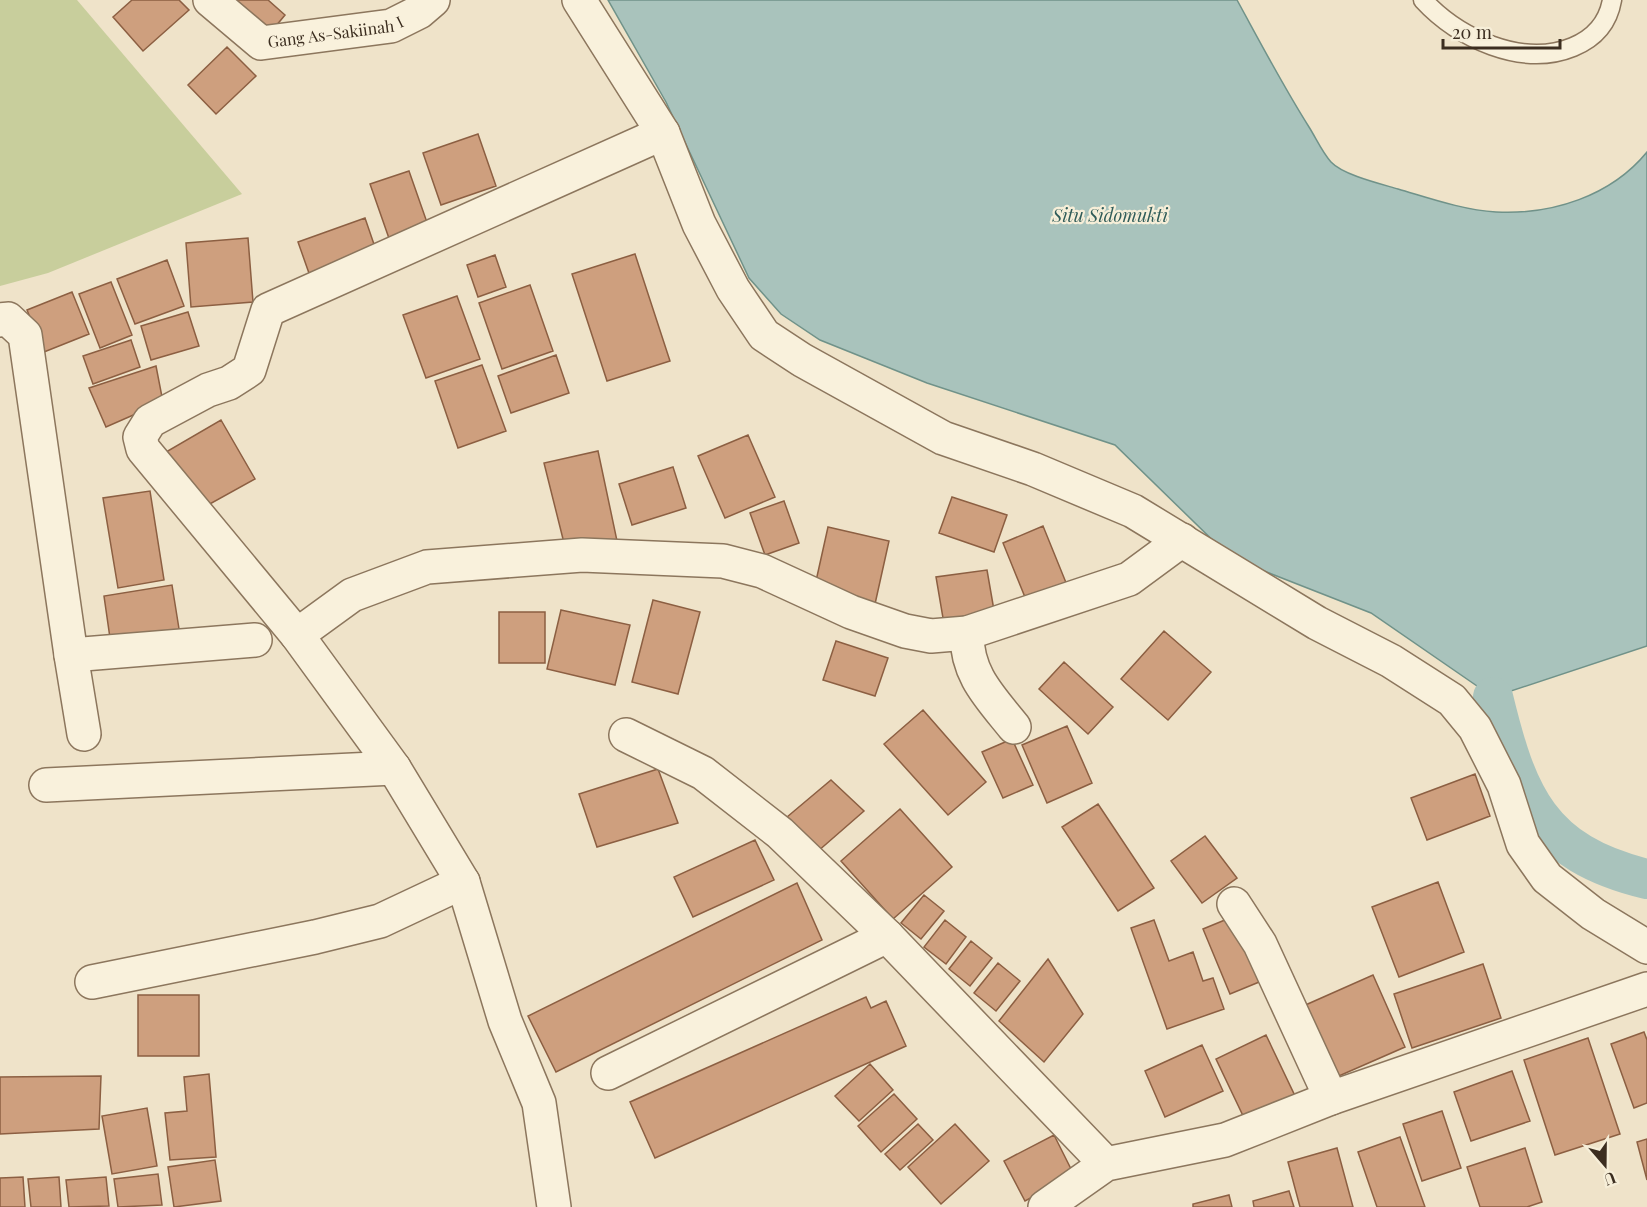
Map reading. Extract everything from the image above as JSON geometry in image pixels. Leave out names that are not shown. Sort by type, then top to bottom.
[{"type":"street","name":"Gang As-Sakiinah I","points":[[210,0],[261,43],[392,26],[419,12],[434,0]]},
{"type":"street","points":[[579,0],[663,133],[704,234],[733,289],[764,335],[802,360],[943,438],[1033,469],[1115,503],[1182,540],[1317,623],[1391,661],[1452,700],[1475,728],[1504,785],[1523,844],[1547,878],[1593,914],[1647,947]]},
{"type":"street","points":[[554,1207],[539,1103],[505,1021],[464,882],[394,768],[297,635],[143,449],[140,437],[150,421],[208,390],[229,383],[249,370],[268,310],[663,133]]},
{"type":"street","points":[[0,320],[8,319],[25,335],[84,734]]},
{"type":"street","points":[[297,635],[352,595],[427,567],[582,555],[723,561],[762,571],[851,612],[905,631],[931,636],[967,633],[1129,579],[1182,540]]},
{"type":"street","points":[[967,633],[969,663],[978,683],[1014,727]]},
{"type":"street","points":[[71,655],[255,640]]},
{"type":"street","points":[[626,735],[704,773],[753,809],[887,936],[1106,1164]]},
{"type":"street","points":[[46,785],[394,768]]},
{"type":"street","points":[[92,982],[315,937],[380,921],[464,882]]},
{"type":"street","points":[[1234,904],[1260,944],[1331,1098]]},
{"type":"street","points":[[608,1073],[887,936]]},
{"type":"street","points":[[1045,1207],[1106,1164],[1225,1140],[1331,1098],[1647,989]]},
{"type":"lane","points":[[1423,0],[1436,14],[1479,40],[1522,53],[1546,54],[1585,42],[1598,32],[1607,18],[1612,0]]},
{"type":"green space","points":[[0,0],[77,0],[242,194],[48,273],[0,286]]},
{"type":"water","name":"Situ Sidomukti","points":[[608,0],[1237,0],[1325,154],[1337,167],[1353,175],[1459,206],[1484,211],[1517,212],[1559,206],[1579,200],[1616,180],[1647,152],[1647,646],[1493,697],[1371,613],[1231,558],[1115,445],[927,383],[820,340],[781,314],[749,278],[666,102]]},
{"type":"building","points":[[132,0],[179,0],[189,10],[143,51],[113,17]]},
{"type":"building","points":[[230,0],[268,0],[285,15],[265,39]]},
{"type":"building","points":[[227,47],[256,76],[216,114],[188,85]]},
{"type":"building","points":[[478,134],[496,186],[441,205],[423,153]]},
{"type":"building","points":[[409,171],[430,231],[391,244],[370,184]]},
{"type":"building","points":[[365,218],[377,253],[310,276],[298,242]]},
{"type":"building","points":[[248,238],[253,302],[191,307],[186,243]]},
{"type":"building","points":[[635,254],[670,361],[607,381],[572,274]]},
{"type":"building","points":[[495,255],[506,287],[478,297],[467,265]]},
{"type":"building","points":[[167,260],[184,306],[135,324],[117,279]]},
{"type":"building","points":[[111,282],[132,335],[100,348],[79,294]]},
{"type":"building","points":[[530,285],[553,351],[502,369],[479,303]]},
{"type":"building","points":[[72,292],[89,334],[44,352],[27,310]]},
{"type":"building","points":[[457,296],[480,359],[426,378],[403,315]]},
{"type":"building","points":[[188,312],[199,346],[151,360],[141,326]]},
{"type":"building","points":[[131,340],[140,367],[93,384],[83,356]]},
{"type":"building","points":[[556,355],[569,393],[511,413],[498,376]]},
{"type":"building","points":[[482,365],[506,431],[458,448],[435,381]]},
{"type":"building","points":[[156,366],[163,402],[106,427],[89,388]]},
{"type":"building","points":[[221,420],[255,479],[199,510],[166,452]]},
{"type":"building","points":[[748,435],[775,497],[725,518],[698,456]]},
{"type":"building","points":[[598,451],[620,555],[565,547],[544,463]]},
{"type":"building","points":[[673,467],[686,508],[632,525],[619,484]]},
{"type":"building","points":[[150,491],[164,580],[118,588],[103,498]]},
{"type":"building","points":[[952,497],[1007,515],[994,552],[939,533]]},
{"type":"building","points":[[784,501],[799,543],[765,555],[750,513]]},
{"type":"building","points":[[1043,526],[1069,590],[1029,607],[1003,543]]},
{"type":"building","points":[[828,527],[889,541],[875,604],[814,590]]},
{"type":"building","points":[[987,570],[995,616],[944,624],[936,577]]},
{"type":"building","points":[[172,585],[180,635],[111,645],[104,596]]},
{"type":"building","points":[[653,600],[700,612],[678,694],[632,682]]},
{"type":"building","points":[[561,610],[630,625],[615,685],[547,669]]},
{"type":"building","points":[[499,612],[545,612],[545,663],[499,663]]},
{"type":"building","points":[[1164,631],[1211,672],[1168,720],[1121,679]]},
{"type":"building","points":[[836,641],[888,658],[875,696],[823,680]]},
{"type":"building","points":[[1064,662],[1113,707],[1088,734],[1039,689]]},
{"type":"building","points":[[923,710],[986,782],[948,815],[884,744]]},
{"type":"building","points":[[1067,726],[1092,783],[1047,803],[1022,745]]},
{"type":"building","points":[[1012,739],[1033,785],[1003,798],[982,752]]},
{"type":"building","points":[[658,769],[678,823],[597,847],[579,794]]},
{"type":"building","points":[[1475,774],[1490,816],[1427,840],[1411,798]]},
{"type":"building","points":[[831,780],[864,811],[817,852],[787,817]]},
{"type":"building","points":[[1098,804],[1154,888],[1118,911],[1062,827]]},
{"type":"building","points":[[900,809],[952,867],[893,919],[841,861]]},
{"type":"building","points":[[1205,836],[1237,878],[1202,903],[1171,861]]},
{"type":"building","points":[[755,840],[774,880],[693,917],[674,877]]},
{"type":"building","points":[[1438,882],[1464,952],[1399,977],[1372,907]]},
{"type":"building","points":[[797,883],[822,940],[556,1072],[528,1016]]},
{"type":"building","points":[[924,895],[944,911],[921,939],[901,923]]},
{"type":"building","points":[[1237,915],[1264,980],[1230,994],[1203,929]]},
{"type":"building","points":[[945,920],[966,937],[946,964],[924,947]]},
{"type":"building","points":[[1154,920],[1169,961],[1193,952],[1203,981],[1213,978],[1224,1009],[1167,1029],[1131,928]]},
{"type":"building","points":[[971,941],[992,958],[970,986],[949,969]]},
{"type":"building","points":[[1048,959],[1083,1014],[1044,1062],[999,1021]]},
{"type":"building","points":[[998,963],[1020,981],[996,1011],[974,993]]},
{"type":"building","points":[[1483,964],[1501,1018],[1412,1048],[1394,994]]},
{"type":"building","points":[[1373,975],[1405,1047],[1332,1079],[1301,1007]]},
{"type":"building","points":[[138,995],[199,995],[199,1056],[138,1056]]},
{"type":"building","points":[[866,997],[871,1008],[886,1001],[906,1046],[655,1158],[630,1102]]},
{"type":"building","points":[[1644,1032],[1647,1040],[1647,1103],[1634,1108],[1611,1044]]},
{"type":"building","points":[[1266,1035],[1296,1098],[1246,1122],[1216,1059]]},
{"type":"building","points":[[1588,1038],[1620,1134],[1555,1155],[1524,1060]]},
{"type":"building","points":[[1202,1045],[1223,1091],[1165,1117],[1145,1071]]},
{"type":"building","points":[[870,1064],[893,1090],[859,1121],[835,1096]]},
{"type":"building","points":[[1512,1071],[1530,1121],[1471,1141],[1454,1092]]},
{"type":"building","points":[[209,1074],[216,1157],[170,1160],[165,1113],[187,1111],[184,1077]]},
{"type":"building","points":[[101,1076],[99,1129],[0,1134],[0,1077]]},
{"type":"building","points":[[894,1094],[917,1119],[881,1152],[858,1126]]},
{"type":"building","points":[[147,1108],[157,1166],[112,1174],[102,1116]]},
{"type":"building","points":[[1442,1111],[1461,1168],[1422,1181],[1403,1124]]},
{"type":"building","points":[[918,1124],[933,1140],[900,1170],[885,1154]]},
{"type":"building","points":[[955,1124],[989,1161],[941,1204],[908,1167]]},
{"type":"building","points":[[1054,1135],[1074,1175],[1025,1201],[1004,1161]]},
{"type":"building","points":[[1400,1137],[1425,1207],[1377,1207],[1358,1152]]},
{"type":"building","points":[[1647,1139],[1647,1180],[1637,1142]]},
{"type":"building","points":[[1337,1148],[1353,1207],[1300,1207],[1288,1162]]},
{"type":"building","points":[[1525,1148],[1542,1202],[1527,1207],[1480,1207],[1467,1167]]},
{"type":"building","points":[[215,1160],[221,1201],[174,1207],[168,1167]]},
{"type":"building","points":[[158,1174],[162,1205],[118,1207],[114,1179]]},
{"type":"building","points":[[23,1177],[25,1207],[0,1207],[0,1178]]},
{"type":"building","points":[[59,1177],[61,1207],[31,1207],[28,1179]]},
{"type":"building","points":[[106,1177],[109,1206],[69,1207],[66,1180]]},
{"type":"building","points":[[1289,1191],[1294,1207],[1254,1207],[1253,1201]]},
{"type":"building","points":[[1229,1195],[1232,1207],[1193,1207],[1193,1204]]},
{"type":"waterway","points":[[1493,697],[1512,764],[1538,815],[1557,836],[1581,854],[1610,868],[1647,879]]}]
